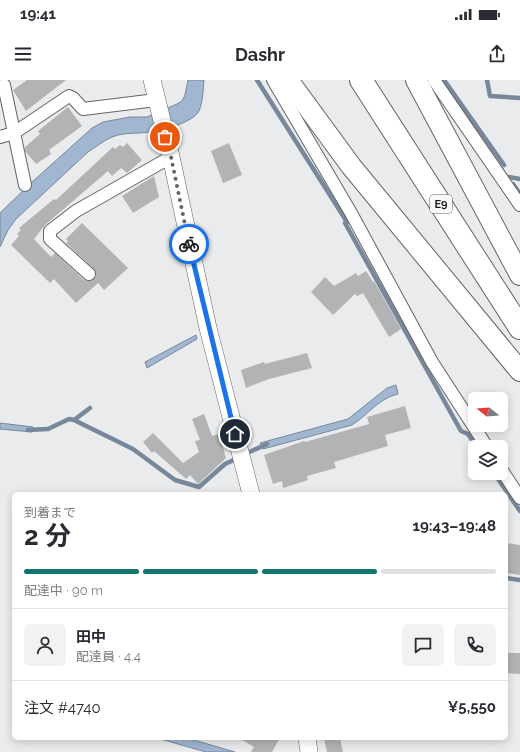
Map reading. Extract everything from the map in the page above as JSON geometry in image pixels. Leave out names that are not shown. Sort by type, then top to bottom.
[{"type":"highway","points":[[288,80],[352,166],[520,371]]},
{"type":"highway","name":"E9","points":[[362,80],[520,328]]},
{"type":"highway","name":"E9","points":[[374,80],[520,312]]},
{"type":"highway","points":[[416,80],[520,275]]},
{"type":"main road","points":[[152,80],[171,157],[208,328],[250,492]]},
{"type":"main road","points":[[307,740],[309,752]]},
{"type":"street","points":[[273,80],[350,213],[432,362],[482,440]]},
{"type":"street","points":[[434,80],[520,205]]},
{"type":"street","points":[[4,85],[25,185]]},
{"type":"street","points":[[0,137],[14,133],[69,96],[73,98],[83,109],[156,100]]},
{"type":"street","points":[[89,274],[50,239],[50,231],[76,211],[171,157]]},
{"type":"street","points":[[508,480],[520,498]]},
{"type":"water","points":[[188,80],[204,80],[203,96],[199,111],[196,115],[169,128],[149,132],[117,135],[88,152],[16,219],[8,230],[0,247],[0,213],[92,128],[103,122],[130,117],[147,117],[177,104],[182,101],[185,95]]},
{"type":"water","points":[[196,335],[197,339],[147,368],[145,362]]},
{"type":"water","points":[[396,385],[398,394],[379,403],[352,425],[263,449],[260,443],[348,419],[387,388]]},
{"type":"water","points":[[0,423],[33,427],[32,432],[0,429]]},
{"type":"water","points":[[164,740],[194,740],[235,752],[206,752]]},
{"type":"building","points":[[27,80],[66,80],[26,111],[13,90]]},
{"type":"building","points":[[68,107],[82,126],[49,150],[51,154],[36,164],[25,151],[25,147],[40,134],[38,131]]},
{"type":"building","points":[[127,143],[142,160],[127,173],[121,168],[112,176],[108,171],[45,225],[34,239],[51,257],[55,253],[84,280],[92,281],[96,276],[94,269],[66,243],[68,241],[66,239],[82,223],[128,268],[104,290],[98,283],[76,303],[54,279],[50,283],[11,245],[19,236],[17,234],[21,230],[19,228],[54,199],[56,200],[113,147],[115,149],[120,145],[123,147]]},
{"type":"building","points":[[229,143],[242,175],[223,183],[211,151]]},
{"type":"building","points":[[154,176],[159,197],[133,213],[122,196]]},
{"type":"building","points":[[366,271],[373,282],[374,281],[401,329],[389,337],[363,293],[357,296],[355,294],[333,315],[311,292],[325,277],[334,286],[356,273],[358,276]]},
{"type":"building","points":[[307,353],[312,368],[269,379],[246,388],[241,370],[264,362],[265,364]]},
{"type":"building","points":[[405,406],[411,428],[385,435],[388,446],[334,462],[336,468],[307,476],[308,480],[283,488],[282,481],[273,484],[264,455],[304,441],[305,442],[369,424],[367,417]]},
{"type":"building","points":[[204,414],[212,436],[219,434],[226,458],[198,484],[190,475],[186,479],[154,451],[152,453],[143,442],[153,433],[183,463],[199,452],[195,441],[200,440],[192,419]]},
{"type":"building","points":[[508,543],[520,545],[520,575],[508,573]]},
{"type":"building","points":[[508,653],[520,653],[520,674],[508,673]]},
{"type":"building","points":[[242,740],[279,740],[272,752],[251,752],[254,747]]},
{"type":"building","points":[[324,740],[340,740],[343,752],[327,752]]},
{"type":"waterway","points":[[257,80],[347,222],[345,223],[461,431],[468,434],[472,440]]},
{"type":"waterway","points":[[444,80],[504,165]]},
{"type":"waterway","points":[[487,80],[490,96],[520,98]]},
{"type":"waterway","points":[[509,177],[520,179]]},
{"type":"waterway","points":[[513,184],[520,194]]},
{"type":"waterway","points":[[74,420],[90,408]]},
{"type":"waterway","points":[[28,430],[48,429],[69,419],[74,420],[133,449],[175,480],[199,487],[225,464],[238,458]]},
{"type":"waterway","points":[[245,454],[267,444]]},
{"type":"waterway","points":[[499,480],[507,492]]},
{"type":"waterway","points":[[508,493],[520,511]]},
{"type":"waterway","points":[[508,578],[520,580]]},
{"type":"way so far","points":[[165,137],[171,157],[189,244]]},
{"type":"route","points":[[189,244],[208,328],[235,434]]}]
